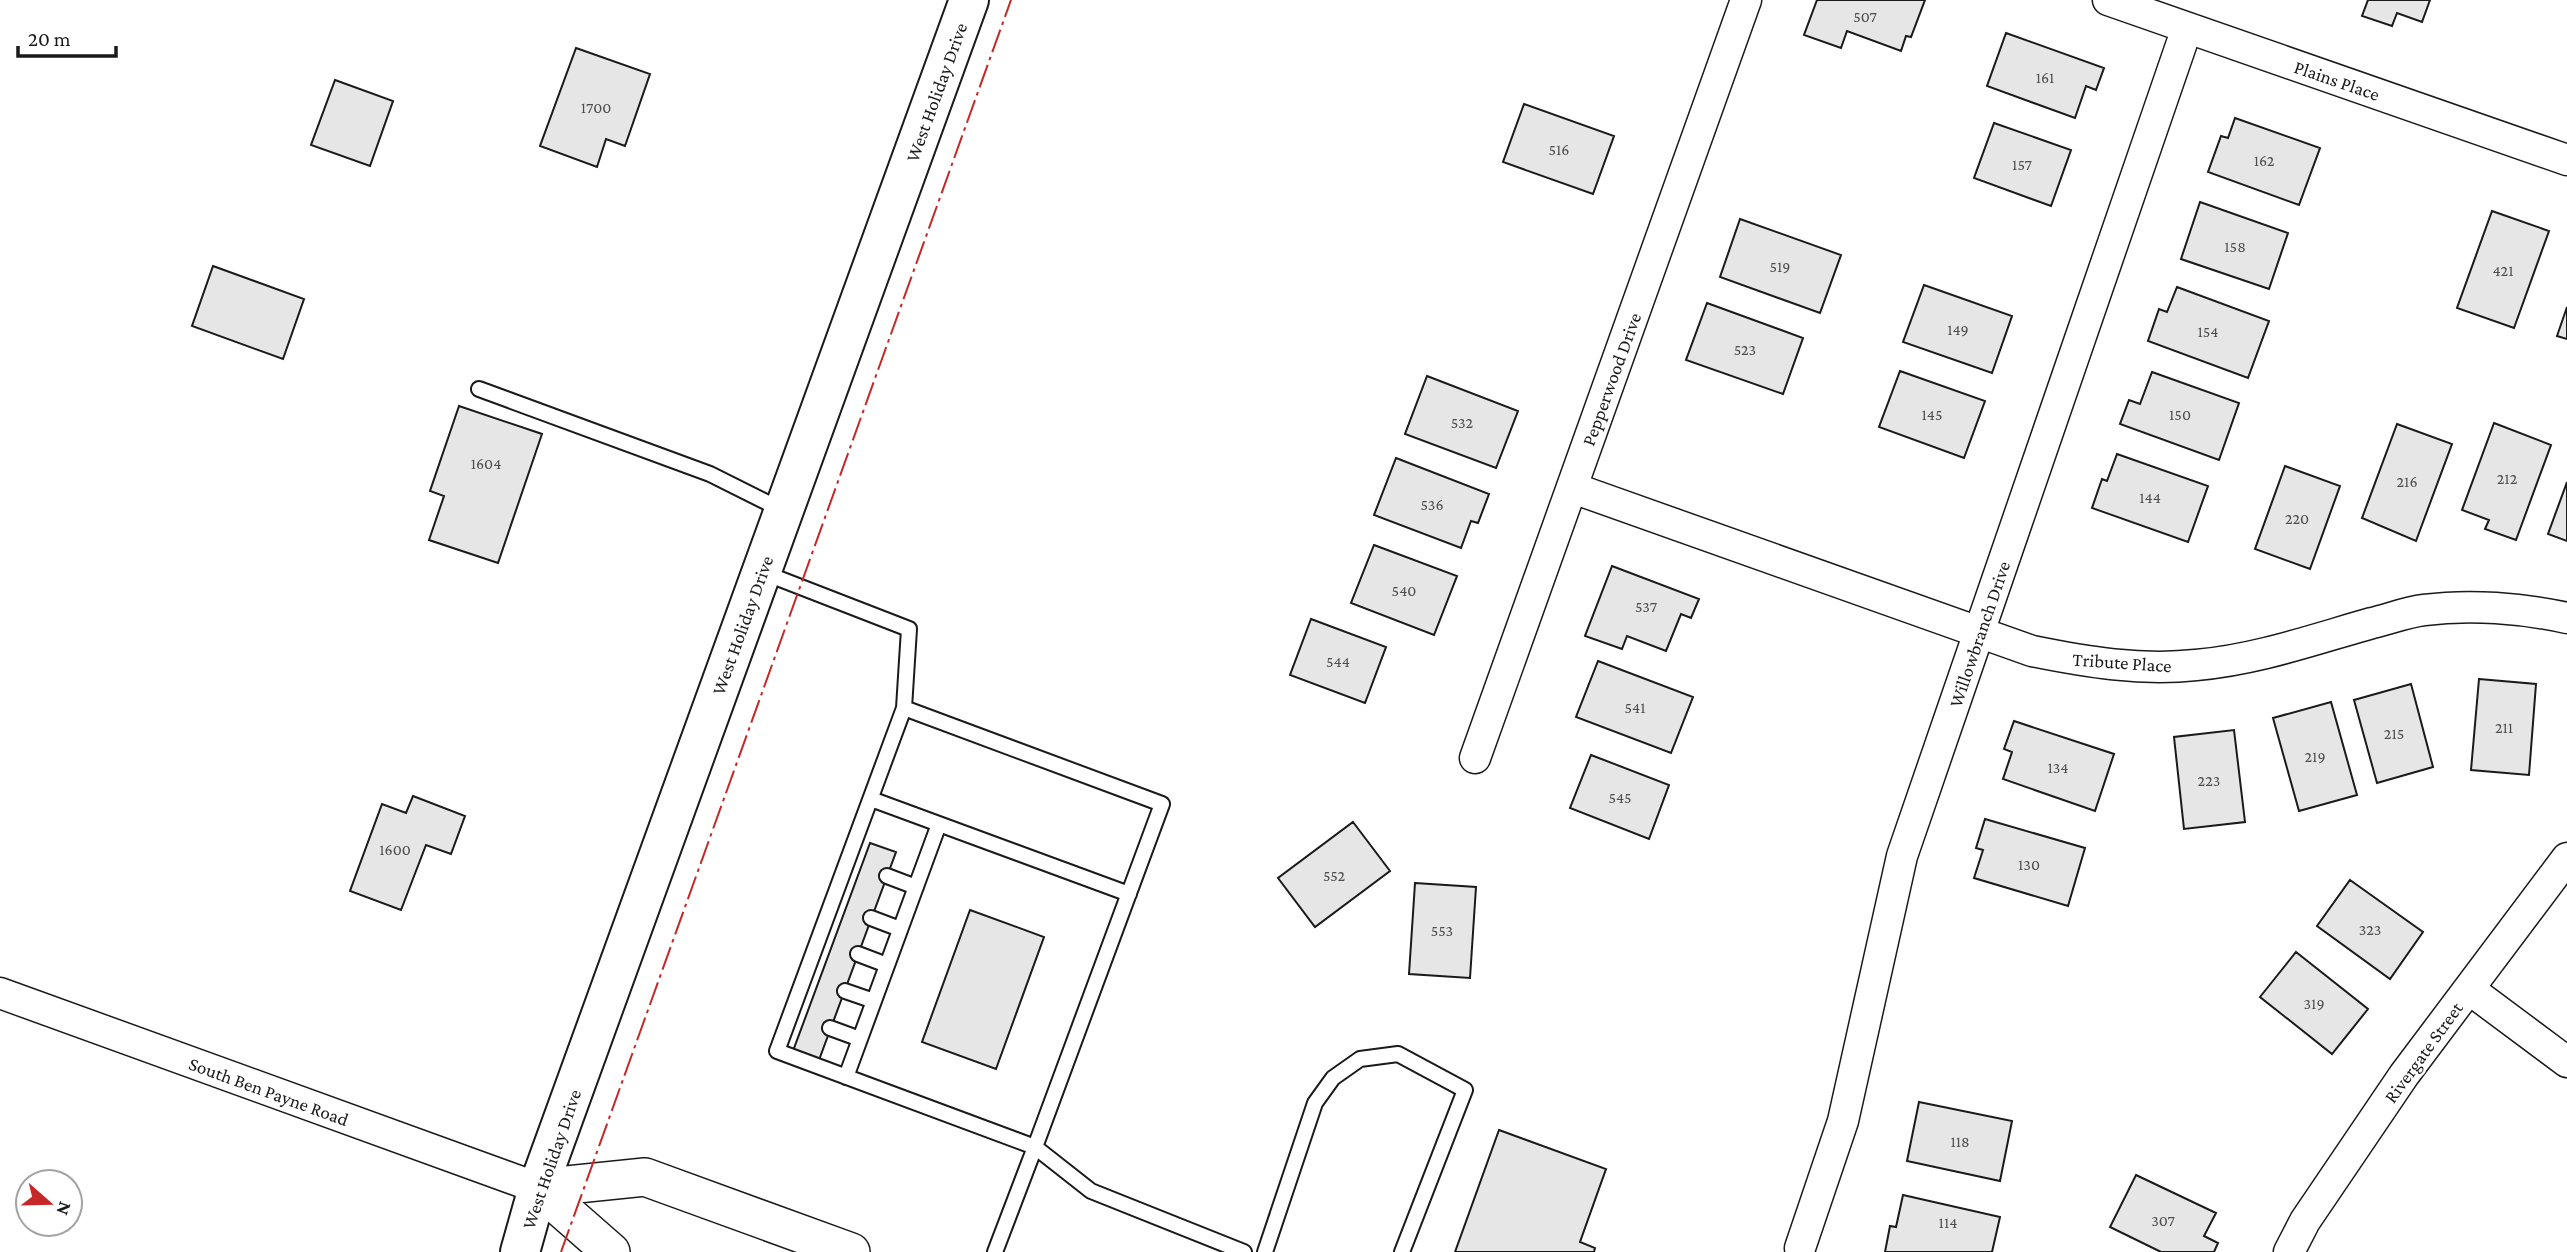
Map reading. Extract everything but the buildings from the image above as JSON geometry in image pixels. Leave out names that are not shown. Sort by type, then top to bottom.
[{"type":"main road","name":"West Holiday Drive","points":[[520,1252],[538,1188],[969,0]]},
{"type":"street","name":"Pepperwood Drive","points":[[1475,758],[1746,0]]},
{"type":"street","name":"Plains Place","points":[[2108,0],[2567,160]]},
{"type":"street","name":"Willowbranch Drive","points":[[1799,1251],[1843,1121],[1902,856],[2187,28]]},
{"type":"street","name":"Tribute Place","points":[[1573,488],[2032,651],[2089,663],[2196,666],[2246,657],[2423,610],[2478,608],[2567,618]]},
{"type":"street","name":"Rivergate Street","points":[[2289,1252],[2305,1221],[2389,1097],[2567,859]]},
{"type":"street","points":[[2469,989],[2567,1062]]},
{"type":"street","name":"South Ben Payne Road","points":[[0,993],[538,1188]]},
{"type":"street","points":[[538,1188],[645,1177],[851,1252]]},
{"type":"street","points":[[538,1188],[611,1252]]},
{"type":"lane","points":[[479,390],[710,474],[784,511]]},
{"type":"lane","points":[[761,572],[909,629],[904,708],[871,799],[854,864],[798,1017],[777,1051],[1035,1147],[1091,1191],[1244,1252]]},
{"type":"lane","points":[[904,708],[1162,804],[996,1252]]},
{"type":"lane","points":[[871,799],[1129,894]]},
{"type":"lane","points":[[846,1077],[939,824]]},
{"type":"lane","points":[[887,876],[916,887]]},
{"type":"lane","points":[[871,918],[900,929]]},
{"type":"lane","points":[[858,954],[887,965]]},
{"type":"lane","points":[[845,991],[874,1001]]},
{"type":"lane","points":[[830,1028],[860,1039]]},
{"type":"lane","points":[[1265,1252],[1315,1103],[1333,1079],[1360,1059],[1398,1054],[1465,1090],[1402,1252]]},
{"type":"power","points":[[561,1252],[1011,0]]}]
